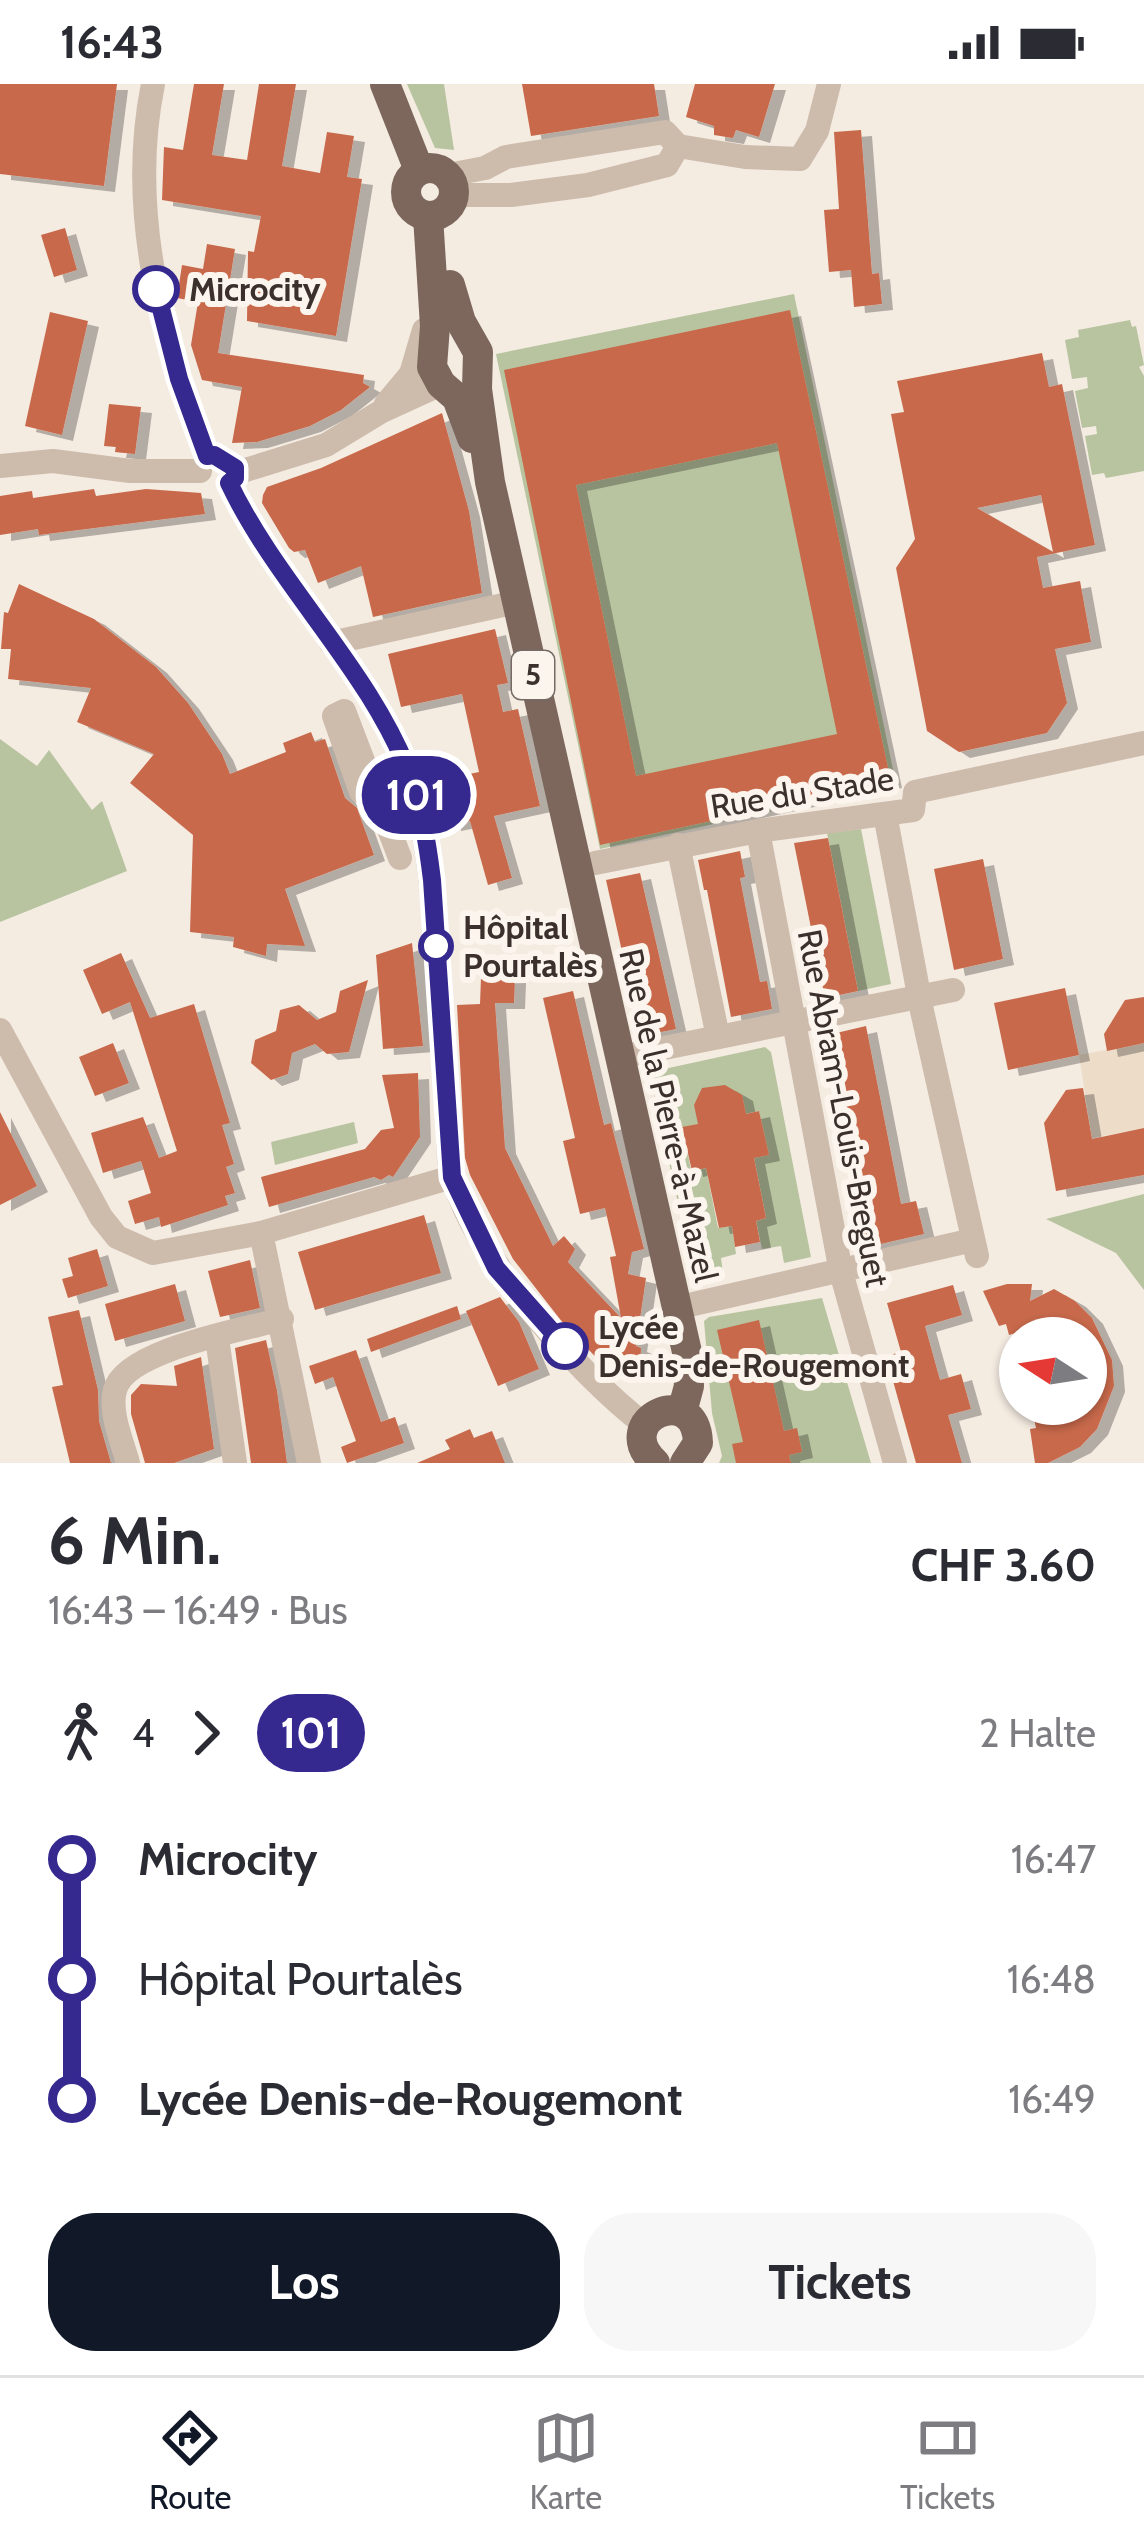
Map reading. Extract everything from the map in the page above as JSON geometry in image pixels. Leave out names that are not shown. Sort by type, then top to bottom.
[{"type":"main road","name":"Rue de la Pierre-à-Mazel","points":[[385,84],[448,223],[431,359],[441,384],[457,398],[490,482]]},
{"type":"main road","name":"Rue de la Pierre-à-Mazel","points":[[442,296],[478,352],[477,388],[490,482],[690,1371],[682,1412],[698,1434],[695,1452],[685,1463]]},
{"type":"main road","points":[[655,1463],[642,1446],[645,1424],[665,1410],[682,1412]]},
{"type":"street","points":[[153,84],[143,171],[147,246],[204,464],[221,484],[326,445],[382,411],[441,384]]},
{"type":"street","points":[[434,197],[506,157],[665,132],[678,146],[745,157],[800,159],[817,131],[830,84]]},
{"type":"street","points":[[434,197],[511,195],[632,175],[668,165],[678,146]]},
{"type":"street","name":"Rue de la Pierre-à-Mazel","points":[[382,411],[410,374],[421,350],[423,264],[434,197]]},
{"type":"street","points":[[423,264],[442,296]]},
{"type":"street","points":[[0,466],[53,461],[130,471],[204,464]]},
{"type":"street","points":[[232,478],[276,565],[375,708],[415,793],[429,855],[452,1177],[474,1227],[510,1285],[613,1399],[645,1424]]},
{"type":"street","points":[[331,643],[517,602]]},
{"type":"street","points":[[400,858],[344,711],[334,716],[357,794],[386,862],[429,855]]},
{"type":"street","name":"Rue du Stade","points":[[595,862],[758,831],[914,810],[915,792],[1144,742]]},
{"type":"street","points":[[676,1308],[975,1248],[919,996],[885,814]]},
{"type":"street","name":"Rue Abram-Louis-Breguet","points":[[758,831],[841,1273],[895,1463]]},
{"type":"street","points":[[678,845],[718,1037]]},
{"type":"street","points":[[619,1057],[953,990]]},
{"type":"street","points":[[0,1030],[101,1217],[117,1237],[153,1253],[261,1233],[452,1177]]},
{"type":"street","points":[[261,1233],[309,1463]]},
{"type":"street","points":[[128,1463],[113,1404],[115,1387],[126,1370],[158,1352],[282,1318]]},
{"type":"street","points":[[218,1338],[235,1463]]},
{"type":"green space","points":[[407,84],[444,84],[454,150],[435,148]]},
{"type":"green space","points":[[794,294],[896,784],[600,849],[496,354]]},
{"type":"green space","points":[[1130,320],[1136,326],[1144,365],[1139,367],[1144,376],[1144,471],[1106,478],[1104,473],[1092,475],[1085,436],[1097,434],[1096,426],[1082,428],[1075,391],[1088,388],[1087,377],[1072,379],[1065,340],[1079,337],[1078,330]]},
{"type":"green space","points":[[0,739],[37,766],[49,750],[92,810],[102,801],[127,871],[0,922]]},
{"type":"green space","points":[[861,829],[891,984],[858,991],[827,833]]},
{"type":"green space","points":[[765,1047],[771,1052],[811,1257],[784,1263],[781,1246],[762,1249],[756,1221],[766,1218],[754,1158],[768,1154],[759,1111],[683,1128],[691,1170],[706,1168],[718,1228],[732,1226],[736,1254],[721,1258],[723,1273],[695,1279],[650,1077],[655,1071]]},
{"type":"green space","points":[[354,1122],[358,1143],[275,1165],[271,1142]]},
{"type":"green space","points":[[1144,1194],[1144,1290],[1116,1253],[1046,1219]]},
{"type":"green space","points":[[822,1298],[871,1463],[719,1463],[722,1456],[712,1413],[704,1321]]},
{"type":"shaded area","points":[[1144,1043],[1144,1128],[1092,1138],[1079,1055]]},
{"type":"building","points":[[0,84],[117,84],[104,186],[0,174]]},
{"type":"building","points":[[194,84],[224,84],[212,155],[247,160],[259,84],[296,84],[282,166],[320,173],[327,132],[354,136],[347,177],[362,179],[336,336],[247,321],[248,251],[254,252],[261,216],[162,200],[164,147],[183,150]]},
{"type":"building","points":[[522,84],[654,84],[659,116],[531,136]]},
{"type":"building","points":[[695,84],[775,84],[759,137],[736,130],[733,138],[714,135],[714,126],[686,117]]},
{"type":"building","points":[[861,130],[872,274],[879,273],[882,304],[854,307],[851,270],[829,272],[824,210],[839,209],[834,132]]},
{"type":"building","points":[[65,228],[77,270],[54,277],[41,235]]},
{"type":"building","points":[[207,244],[235,249],[218,353],[364,375],[363,383],[370,387],[310,426],[257,442],[232,443],[242,387],[202,380],[191,345],[198,302],[177,298],[182,265],[203,269]]},
{"type":"building","points":[[790,310],[891,782],[600,845],[504,370]],"holes":[[[777,443],[837,734],[636,776],[576,485]]]},
{"type":"building","points":[[50,312],[88,321],[62,435],[25,426]]},
{"type":"building","points":[[1042,353],[1049,387],[1062,384],[1095,545],[1037,557],[1043,588],[1080,581],[1091,642],[1055,649],[1067,703],[1047,733],[959,752],[927,731],[896,568],[915,539],[891,414],[904,412],[897,381]],"holes":[[[1041,495],[1053,552],[977,508]]]},
{"type":"building","points":[[109,404],[141,407],[135,454],[104,446]]},
{"type":"building","points":[[442,413],[469,511],[482,593],[373,617],[361,566],[318,583],[305,550],[289,548],[262,503],[263,495],[267,487]]},
{"type":"building","points":[[94,489],[96,496],[146,489],[201,493],[205,514],[39,535],[38,529],[0,535],[0,496],[32,491],[33,498]]},
{"type":"building","points":[[19,584],[94,619],[156,667],[188,703],[230,774],[286,752],[283,743],[311,732],[315,742],[325,739],[345,798],[357,808],[374,855],[285,889],[305,946],[267,944],[266,956],[233,947],[234,937],[190,932],[193,835],[130,783],[154,754],[77,722],[91,688],[8,679],[11,649],[1,649],[4,612],[8,613]]},
{"type":"building","points":[[495,629],[508,683],[497,685],[503,712],[518,709],[540,806],[494,816],[512,878],[488,885],[470,821],[450,825],[440,780],[479,772],[462,694],[401,707],[388,654]]},
{"type":"building","points":[[828,838],[858,991],[825,998],[794,843]]},
{"type":"building","points":[[740,851],[745,877],[740,878],[760,982],[767,981],[772,1009],[731,1017],[698,860]]},
{"type":"building","points":[[983,859],[1003,959],[954,970],[934,869]]},
{"type":"building","points":[[640,873],[676,1029],[641,1036],[606,880]]},
{"type":"building","points":[[412,943],[423,1046],[383,1049],[376,955]]},
{"type":"building","points":[[121,953],[150,1018],[194,1004],[230,1123],[222,1125],[234,1164],[226,1167],[235,1193],[225,1196],[228,1205],[161,1227],[159,1217],[135,1224],[128,1201],[151,1193],[141,1161],[103,1173],[91,1133],[143,1117],[159,1158],[177,1151],[130,1002],[102,1014],[83,970]]},
{"type":"building","points":[[515,977],[514,1003],[495,1003],[505,1148],[553,1246],[564,1236],[575,1249],[568,1262],[621,1318],[610,1257],[616,1256],[605,1208],[580,1214],[563,1141],[575,1138],[543,998],[573,991],[604,1125],[611,1123],[644,1249],[632,1252],[628,1274],[646,1278],[636,1346],[641,1348],[640,1366],[612,1374],[563,1323],[513,1259],[465,1158],[457,1005],[480,1004],[481,978]]},
{"type":"building","points":[[368,980],[349,1052],[327,1054],[315,1044],[292,1053],[288,1074],[271,1080],[251,1063],[255,1040],[276,1031],[280,1010],[299,1005],[317,1020],[336,1012],[340,991]]},
{"type":"building","points":[[1065,988],[1079,1055],[1008,1070],[994,1003]]},
{"type":"building","points":[[1144,997],[1144,1043],[1107,1051],[1104,1034],[1125,1000]]},
{"type":"building","points":[[866,1026],[901,1204],[916,1201],[924,1234],[859,1249],[852,1214],[868,1211],[832,1034]]},
{"type":"building","points":[[113,1043],[129,1083],[95,1096],[79,1057]]},
{"type":"building","points":[[418,1073],[420,1137],[393,1177],[374,1177],[269,1207],[261,1177],[365,1149],[381,1130],[394,1128],[382,1075]]},
{"type":"building","points":[[725,1085],[742,1095],[746,1114],[759,1111],[769,1155],[754,1158],[766,1218],[756,1221],[760,1242],[735,1247],[732,1226],[719,1228],[706,1168],[692,1171],[682,1127],[698,1124],[694,1105],[702,1088]]},
{"type":"building","points":[[1083,1088],[1092,1139],[1144,1128],[1144,1175],[1056,1191],[1044,1123],[1066,1090]]},
{"type":"building","points":[[0,1112],[37,1186],[0,1205]]},
{"type":"building","points":[[424,1215],[441,1273],[315,1310],[298,1252]]},
{"type":"building","points":[[97,1249],[108,1286],[68,1298],[62,1279],[73,1276],[68,1258]]},
{"type":"building","points":[[250,1260],[260,1308],[220,1317],[208,1271]]},
{"type":"building","points":[[175,1284],[185,1321],[115,1341],[105,1304]]},
{"type":"building","points":[[1032,1284],[1030,1301],[1054,1289],[1091,1317],[999,1317],[999,1326],[983,1291]]},
{"type":"building","points":[[953,1285],[962,1315],[925,1326],[940,1380],[961,1374],[971,1409],[948,1415],[962,1463],[916,1463],[886,1356],[901,1352],[887,1303]]},
{"type":"building","points":[[500,1297],[519,1322],[539,1369],[498,1386],[466,1311]]},
{"type":"building","points":[[457,1306],[461,1319],[371,1352],[367,1339]]},
{"type":"building","points":[[79,1310],[111,1463],[70,1463],[52,1387],[63,1385],[48,1317]]},
{"type":"building","name":"Lycée Denis-de-Rougemont","points":[[759,1320],[784,1431],[797,1428],[802,1452],[789,1455],[791,1463],[736,1463],[732,1444],[743,1442],[717,1330]]},
{"type":"building","points":[[266,1340],[287,1463],[251,1463],[235,1348]]},
{"type":"building","points":[[356,1350],[381,1422],[395,1417],[404,1443],[347,1463],[341,1447],[356,1441],[333,1377],[315,1384],[309,1366]]},
{"type":"building","points":[[1107,1350],[1112,1360],[1114,1386],[1107,1404]]},
{"type":"building","points":[[201,1357],[214,1449],[174,1463],[145,1463],[131,1414],[131,1395],[141,1384],[177,1386],[174,1366]]},
{"type":"building","points":[[1099,1425],[1080,1447],[1048,1463],[1035,1463],[1030,1429]]},
{"type":"building","points":[[470,1429],[474,1438],[492,1431],[505,1463],[417,1463],[450,1449],[445,1440]]},
{"type":"bus line","name":"101","points":[[156,289],[179,379],[207,456],[214,455],[235,468],[235,478],[229,483],[235,498],[375,708],[412,781],[432,880],[452,1177],[496,1268],[565,1346]]},
{"type":"place","name":"Microcity","points":[[156,289]]},
{"type":"place","name":"Hôpital Pourtalès","points":[[436,946]]},
{"type":"place","name":"Lycée Denis-de-Rougemont","points":[[565,1346]]}]
